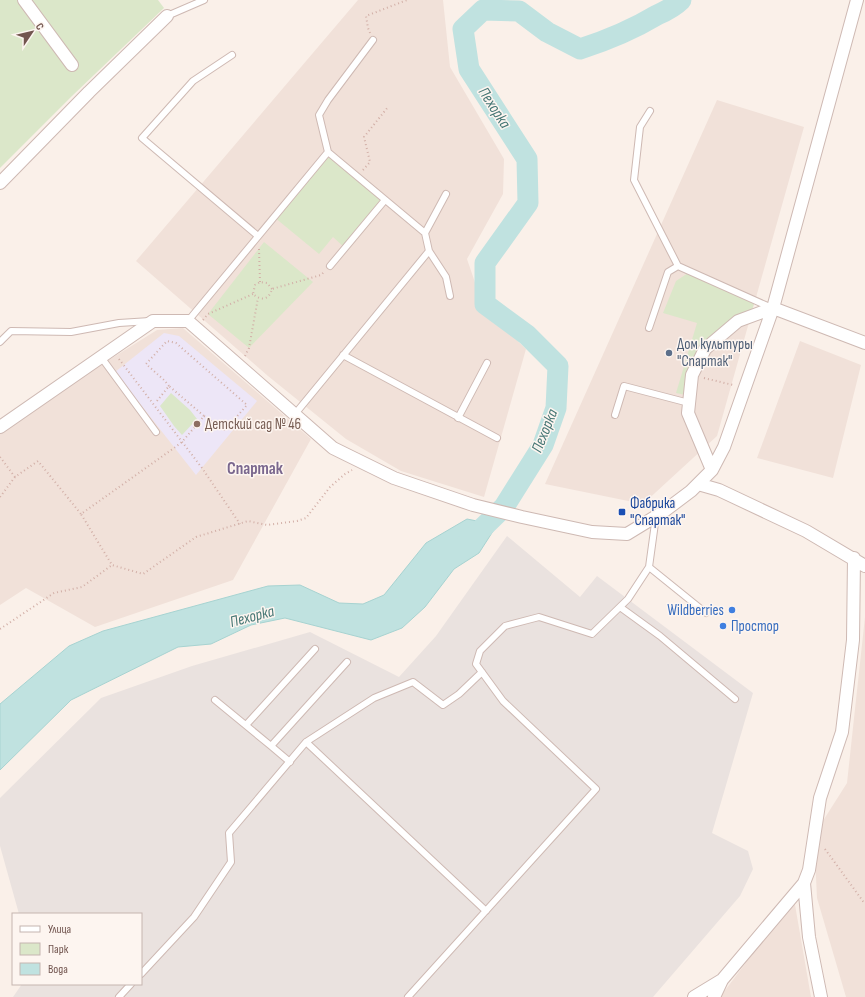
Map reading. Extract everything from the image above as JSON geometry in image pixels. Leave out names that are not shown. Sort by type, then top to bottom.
[{"type":"street","points":[[24,0],[72,65]]},
{"type":"street","points":[[0,427],[153,321],[192,324],[333,448],[394,478],[473,505],[592,532],[627,534],[656,516],[691,491],[712,470],[724,447],[773,308],[857,0]]},
{"type":"street","points":[[0,183],[89,92],[167,16]]},
{"type":"street","points":[[712,470],[688,413],[692,375],[705,349],[738,321],[773,308],[865,342]]},
{"type":"street","points":[[698,484],[719,490],[806,531],[854,558],[865,566]]},
{"type":"street","points":[[714,997],[722,980],[804,882],[809,870],[820,798],[842,732],[853,640],[854,558]]},
{"type":"street","points":[[804,882],[809,937],[821,997]]},
{"type":"street","points":[[694,997],[722,980]]},
{"type":"lane","points":[[167,16],[204,0]]},
{"type":"lane","points":[[373,40],[328,100],[319,115],[328,152],[425,233],[429,251],[446,277],[450,296]]},
{"type":"lane","points":[[232,54],[194,81],[142,138],[258,236]]},
{"type":"lane","points":[[650,111],[640,127],[634,180],[678,266],[773,308]]},
{"type":"lane","points":[[192,324],[258,236],[328,152]]},
{"type":"lane","points":[[425,233],[446,194]]},
{"type":"lane","points":[[330,266],[385,200]]},
{"type":"lane","points":[[295,414],[429,251]]},
{"type":"lane","points":[[649,328],[668,272],[678,266]]},
{"type":"lane","points":[[0,342],[11,331],[71,332],[119,323],[153,321]]},
{"type":"lane","points":[[343,355],[497,438]]},
{"type":"lane","points":[[101,357],[156,432]]},
{"type":"lane","points":[[458,418],[487,363]]},
{"type":"lane","points":[[615,415],[624,386],[689,403]]},
{"type":"lane","points":[[408,997],[596,789],[503,701],[476,664],[480,651],[505,626],[539,617],[592,634],[628,599],[649,567],[656,516]]},
{"type":"lane","points":[[649,567],[706,613]]},
{"type":"lane","points":[[620,607],[660,636],[735,699]]},
{"type":"lane","points":[[246,725],[315,649]]},
{"type":"lane","points":[[271,746],[347,662]]},
{"type":"lane","points":[[142,973],[194,917],[231,862],[229,833],[306,742],[374,698],[413,682],[443,705],[459,694],[482,672]]},
{"type":"lane","points":[[215,700],[290,762]]},
{"type":"lane","points":[[306,742],[486,911]]},
{"type":"lane","points":[[119,997],[130,985]]},
{"type":"path","points":[[373,40],[368,28],[366,16],[407,0]]},
{"type":"path","points":[[357,176],[370,162],[364,137],[388,107]]},
{"type":"path","points":[[258,236],[260,282]]},
{"type":"path","points":[[272,289],[321,275],[330,266]]},
{"type":"path","points":[[253,294],[255,285],[260,282],[267,283],[272,289]]},
{"type":"path","points":[[253,294],[258,298],[263,299],[271,294],[272,289]]},
{"type":"path","points":[[192,324],[208,314],[253,294]]},
{"type":"path","points":[[249,348],[258,298]]},
{"type":"path","points":[[167,341],[176,342],[247,405],[225,430],[204,416],[169,386],[146,364],[167,341]]},
{"type":"path","points":[[112,350],[182,442],[240,524]]},
{"type":"path","points":[[692,375],[746,388]]},
{"type":"path","points":[[157,401],[169,386]]},
{"type":"path","points":[[81,514],[182,442],[204,416]]},
{"type":"path","points":[[0,457],[16,477]]},
{"type":"path","points":[[0,497],[16,477],[38,461],[81,514],[112,565],[143,574],[196,537],[248,521],[267,525],[297,521],[306,518],[330,487],[345,474],[357,468],[370,466]]},
{"type":"path","points":[[0,629],[54,593],[82,587],[112,565]]},
{"type":"path","points":[[814,835],[865,904]]},
{"type":"shaded area","points":[[358,0],[443,0],[450,67],[504,159],[503,194],[467,259],[484,309],[526,349],[484,497],[401,471],[346,439],[268,376],[136,261]]},
{"type":"shaded area","points":[[717,100],[804,127],[717,436],[643,504],[545,484]]},
{"type":"shaded area","points":[[183,328],[311,439],[233,580],[95,627],[26,588],[0,605],[0,428],[157,330]]},
{"type":"shaded area","name":"Детский сад № 46","points":[[164,333],[179,336],[257,401],[196,475],[115,372]]},
{"type":"shaded area","points":[[800,341],[861,365],[833,478],[757,458]]},
{"type":"shaded area","points":[[507,536],[580,597],[597,576],[753,693],[712,833],[748,851],[753,869],[740,896],[653,997],[13,997],[21,985],[142,985],[142,913],[19,913],[0,846],[0,798],[101,698],[192,666],[310,632],[399,677],[436,636]]},
{"type":"shaded area","points":[[865,617],[865,997],[846,997],[817,898],[814,835],[847,783]]},
{"type":"shaded area","points":[[794,899],[811,997],[720,997]]},
{"type":"green space","points":[[0,0],[158,0],[164,8],[72,96],[0,168]]},
{"type":"green space","points":[[328,152],[385,200],[345,248],[333,237],[319,254],[274,217]]},
{"type":"green space","points":[[264,242],[313,282],[249,348],[208,314]]},
{"type":"green space","points":[[691,271],[755,300],[750,317],[705,349],[690,396],[676,393],[697,323],[663,313],[676,281]]},
{"type":"green space","points":[[171,393],[190,410],[197,419],[182,435],[160,406]]},
{"type":"water","points":[[467,519],[497,525],[479,553],[454,569],[425,607],[402,628],[371,640],[285,618],[251,625],[211,644],[178,647],[71,700],[0,770],[0,704],[69,646],[103,631],[268,586],[300,585],[339,603],[363,604],[384,595],[426,543]]},
{"type":"waterway","name":"Пехорка","points":[[467,543],[504,507],[543,445],[556,408],[558,366],[527,335],[485,304],[485,263],[528,203],[527,159],[469,69],[463,29],[483,10],[519,11],[547,32],[580,49],[629,30],[670,9],[681,0]]},
{"type":"place","name":"Дом культуры \"Спартак\"","points":[[669,353]]},
{"type":"place","name":"Детский сад № 46","points":[[197,424]]},
{"type":"place","name":"Фабрика \"Спартак\"","points":[[622,512]]},
{"type":"place","name":"Wildberries","points":[[732,610]]},
{"type":"place","name":"Простор","points":[[723,626]]},
{"type":"district","name":"Спартак","points":[[255,469]]}]
